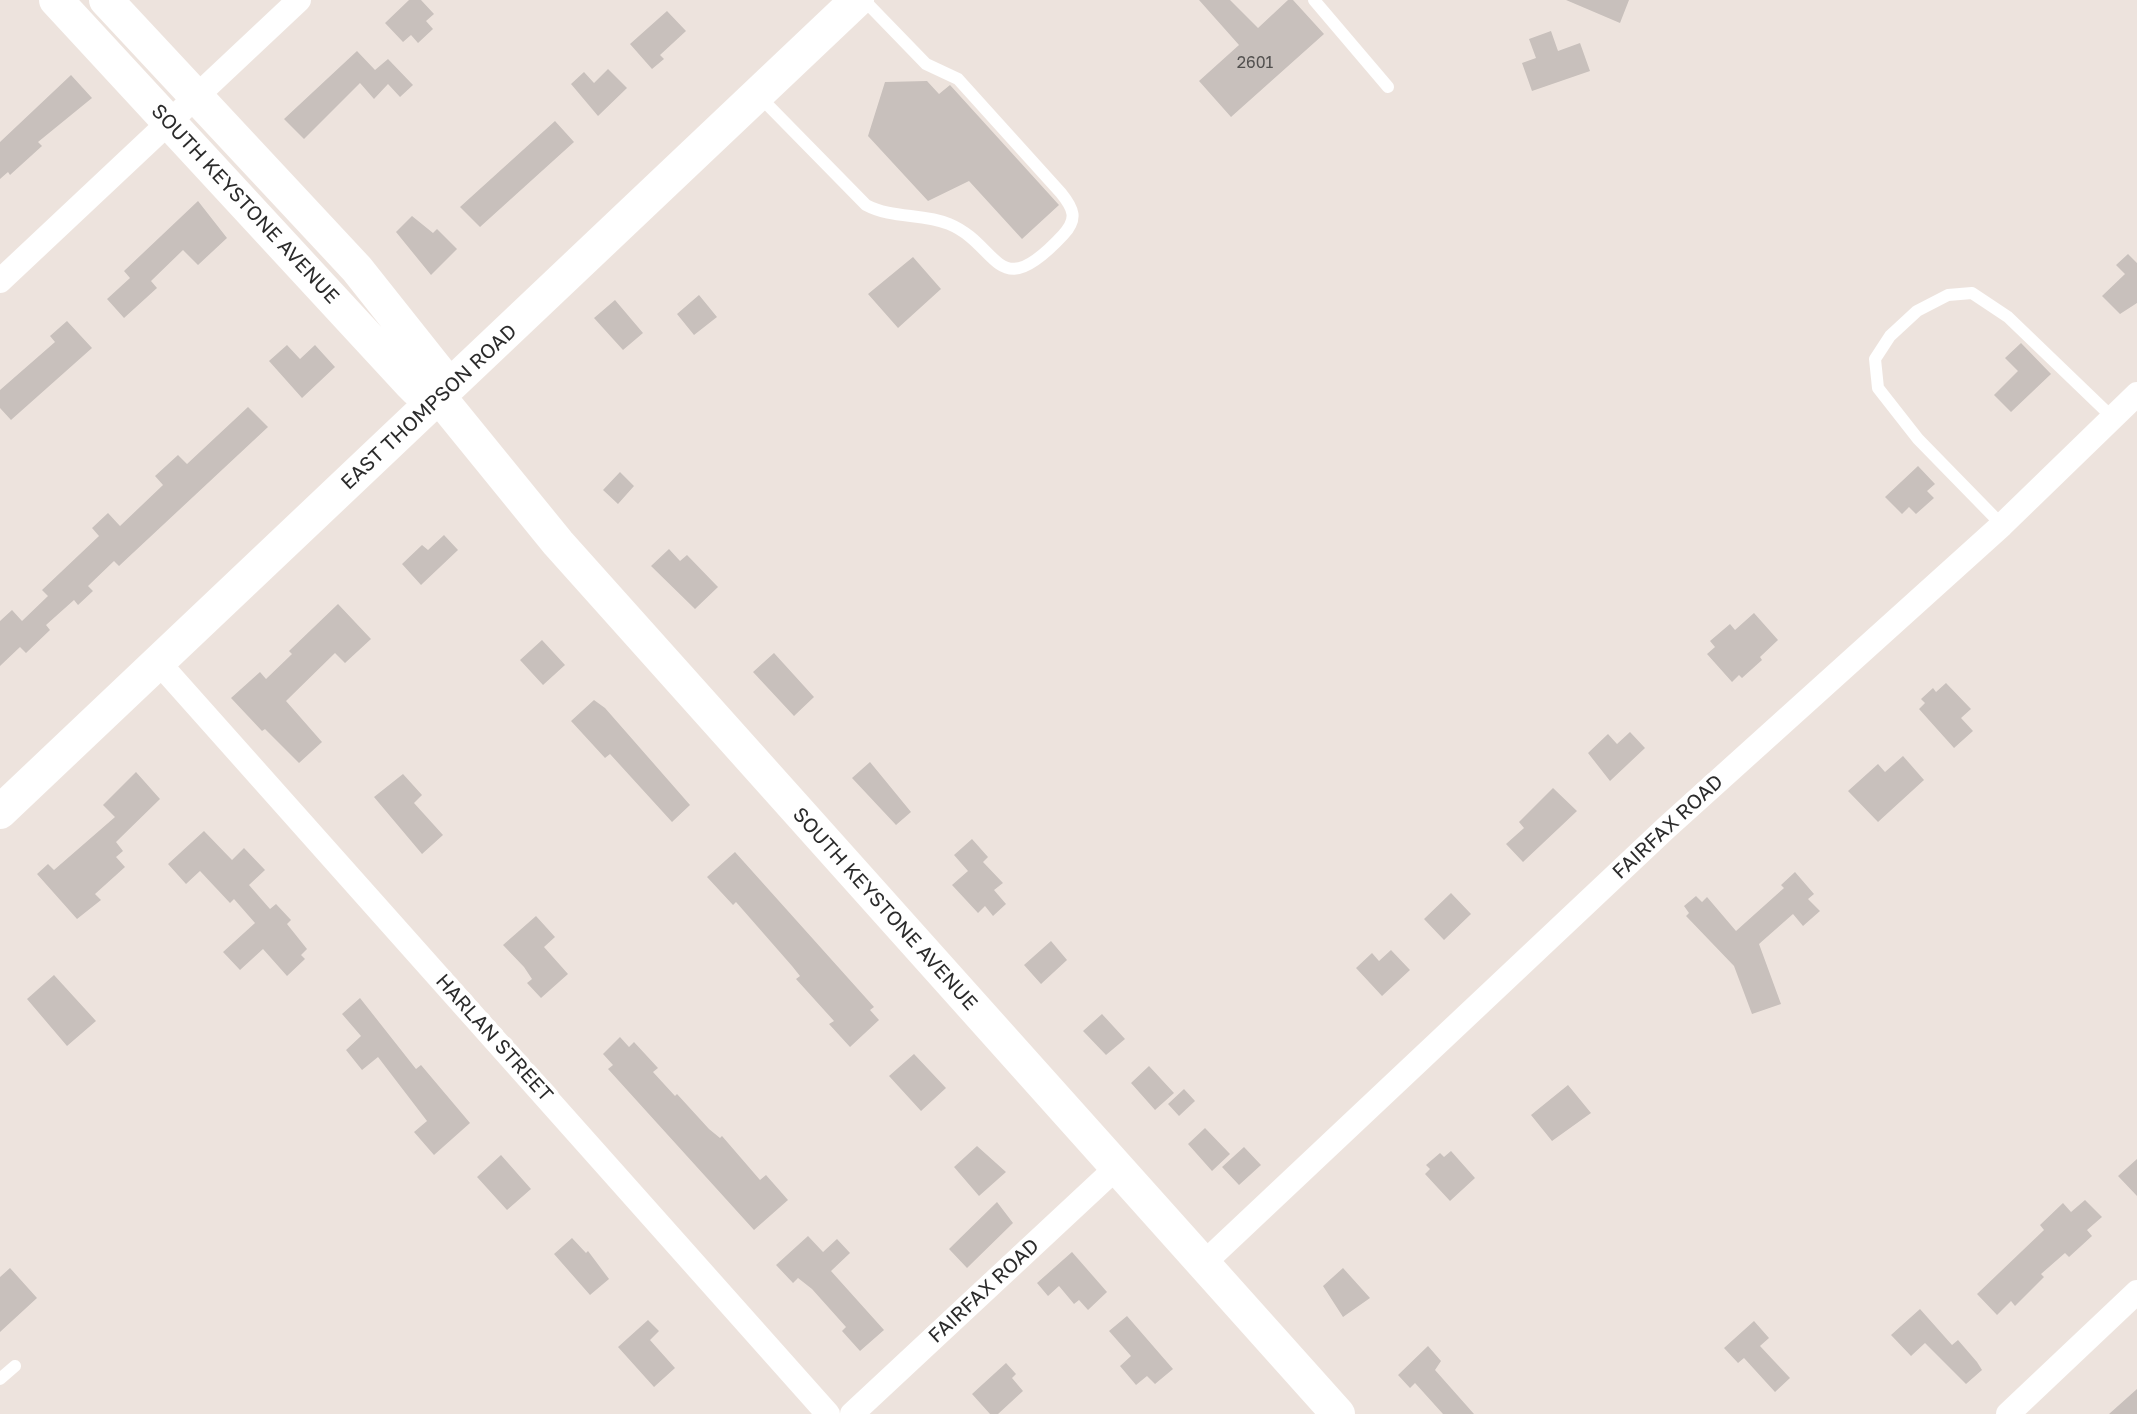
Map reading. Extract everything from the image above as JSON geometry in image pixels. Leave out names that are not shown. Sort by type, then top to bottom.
[{"type":"main road","name":"SOUTH KEYSTONE AVENUE","points":[[56,0],[410,383],[417,390],[440,398],[558,543],[1338,1414]]},
{"type":"main road","name":"SOUTH KEYSTONE AVENUE","points":[[106,0],[357,269],[438,371],[440,398]]},
{"type":"main road","name":"EAST THOMPSON ROAD","points":[[0,812],[440,398],[852,2]]},
{"type":"street","points":[[0,281],[299,0]]},
{"type":"street","name":"FAIRFAX ROAD","points":[[1203,1264],[1666,828],[2002,525],[2137,394]]},
{"type":"street","name":"HARLAN STREET","points":[[159,663],[828,1414]]},
{"type":"street","name":"FAIRFAX ROAD","points":[[852,1414],[1116,1168]]},
{"type":"street","points":[[2008,1414],[2137,1292]]},
{"type":"lane","points":[[1314,0],[1388,87]]},
{"type":"lane","points":[[758,94],[866,205],[884,215],[949,224],[1000,267],[1014,269],[1046,251],[1072,225],[1074,214],[1061,193],[958,79],[926,64],[852,2]]},
{"type":"lane","points":[[2002,525],[1918,439],[1878,388],[1875,359],[1890,336],[1927,306],[1948,295],[1972,293],[2008,317],[2113,418]]},
{"type":"lane","points":[[0,1379],[15,1366]]},
{"type":"building","points":[[409,0],[421,0],[434,14],[426,21],[433,29],[418,43],[411,35],[403,42],[385,23]]},
{"type":"building","points":[[1199,0],[1230,0],[1258,28],[1288,0],[1293,0],[1324,34],[1231,117],[1199,81],[1239,45]]},
{"type":"building","points":[[1566,0],[1629,0],[1620,23]]},
{"type":"building","points":[[667,11],[686,31],[660,55],[664,59],[652,69],[630,44]]},
{"type":"building","points":[[1551,31],[1558,51],[1580,43],[1590,71],[1532,91],[1522,63],[1536,58],[1529,39]]},
{"type":"building","points":[[357,51],[375,70],[388,59],[413,85],[400,97],[388,84],[374,99],[360,83],[304,139],[284,119]]},
{"type":"building","points":[[608,69],[627,88],[598,116],[571,84],[584,72],[594,83]]},
{"type":"building","points":[[71,75],[92,98],[38,142],[42,146],[10,175],[8,172],[0,179],[0,142]]},
{"type":"building","points":[[927,81],[939,94],[950,85],[1059,205],[1022,239],[969,181],[928,201],[868,136],[885,82]]},
{"type":"building","points":[[555,121],[574,142],[480,227],[460,207]]},
{"type":"building","points":[[198,201],[227,238],[198,265],[183,250],[151,281],[157,288],[124,318],[107,299],[130,278],[124,271]]},
{"type":"building","points":[[412,216],[433,233],[437,229],[457,249],[431,275],[396,232]]},
{"type":"building","points":[[2128,254],[2137,263],[2137,303],[2120,314],[2102,296],[2125,274],[2116,265]]},
{"type":"building","points":[[913,257],[941,289],[898,328],[868,294]]},
{"type":"building","points":[[699,295],[717,317],[694,335],[677,314]]},
{"type":"building","points":[[615,300],[643,333],[623,350],[594,318]]},
{"type":"building","points":[[67,321],[92,348],[11,420],[0,408],[0,390],[55,342],[50,336]]},
{"type":"building","points":[[2021,343],[2051,374],[2011,412],[1994,395],[2018,371],[2005,358]]},
{"type":"building","points":[[287,345],[300,359],[315,345],[335,367],[302,398],[269,361]]},
{"type":"building","points":[[248,407],[268,427],[119,566],[114,561],[88,586],[93,591],[78,605],[74,600],[46,625],[50,630],[26,653],[20,647],[0,666],[0,621],[12,610],[22,621],[48,596],[42,590],[99,536],[92,528],[108,513],[120,526],[163,485],[155,476],[178,455],[187,464]]},
{"type":"building","points":[[1918,466],[1935,484],[1927,491],[1934,498],[1916,514],[1909,507],[1902,514],[1885,497]]},
{"type":"building","points":[[620,472],[634,486],[618,504],[603,490]]},
{"type":"building","points":[[444,535],[458,550],[421,585],[402,564],[422,545],[428,550]]},
{"type":"building","points":[[669,549],[680,561],[687,555],[718,587],[695,609],[651,566]]},
{"type":"building","points":[[338,604],[371,639],[345,663],[335,653],[286,701],[322,742],[299,763],[265,729],[262,731],[231,698],[260,672],[266,679],[292,654],[289,651]]},
{"type":"building","points":[[1754,613],[1778,640],[1760,657],[1762,660],[1742,678],[1739,675],[1732,682],[1707,654],[1715,647],[1710,641],[1730,624],[1735,630]]},
{"type":"building","points":[[542,640],[565,665],[543,685],[520,660]]},
{"type":"building","points":[[774,653],[814,697],[794,716],[753,672]]},
{"type":"building","points":[[1946,683],[1971,709],[1961,718],[1973,731],[1954,748],[1919,709],[1925,703],[1921,699],[1933,688],[1936,692]]},
{"type":"building","points":[[594,700],[605,708],[690,805],[672,822],[610,754],[605,758],[571,721]]},
{"type":"building","points":[[1630,732],[1645,748],[1610,781],[1588,753],[1608,734],[1617,744]]},
{"type":"building","points":[[1903,756],[1924,780],[1878,822],[1848,791],[1878,764],[1885,772]]},
{"type":"building","points":[[870,762],[911,812],[896,825],[852,778]]},
{"type":"building","points":[[136,772],[160,799],[116,842],[123,851],[116,857],[125,867],[95,894],[101,900],[77,919],[37,874],[48,864],[54,870],[115,817],[103,805]]},
{"type":"building","points":[[403,774],[422,795],[414,803],[443,835],[422,854],[374,797]]},
{"type":"building","points":[[1553,788],[1577,811],[1523,862],[1506,844],[1524,828],[1519,822]]},
{"type":"building","points":[[204,831],[232,860],[244,848],[265,870],[249,885],[270,909],[276,904],[291,920],[287,924],[307,949],[301,955],[305,959],[287,976],[263,949],[240,970],[223,952],[255,923],[234,899],[230,903],[200,871],[186,884],[168,864]]},
{"type":"building","points":[[972,839],[988,857],[983,862],[1003,883],[994,890],[1006,904],[993,916],[985,906],[978,913],[952,885],[968,871],[954,855]]},
{"type":"building","points":[[735,852],[874,1007],[870,1010],[879,1020],[850,1047],[829,1024],[834,1021],[796,979],[800,976],[792,966],[736,902],[733,905],[707,877]]},
{"type":"building","points":[[1795,872],[1814,894],[1808,899],[1820,911],[1803,926],[1793,914],[1759,944],[1781,1004],[1752,1014],[1734,966],[1686,916],[1689,913],[1684,906],[1696,896],[1702,902],[1707,897],[1736,931],[1784,888],[1781,885]]},
{"type":"building","points":[[1451,893],[1471,914],[1444,940],[1424,919]]},
{"type":"building","points":[[536,916],[555,937],[544,947],[568,974],[541,998],[527,983],[532,979],[524,967],[503,945]]},
{"type":"building","points":[[1051,941],[1067,960],[1041,984],[1024,965]]},
{"type":"building","points":[[1391,950],[1410,970],[1382,996],[1356,968],[1372,953],[1379,961]]},
{"type":"building","points":[[54,975],[96,1021],[67,1046],[27,999]]},
{"type":"building","points":[[360,998],[416,1069],[421,1065],[470,1123],[434,1155],[414,1132],[427,1121],[378,1057],[362,1070],[346,1050],[361,1036],[342,1014]]},
{"type":"building","points":[[1102,1014],[1125,1039],[1106,1055],[1083,1031]]},
{"type":"building","points":[[620,1037],[629,1047],[634,1042],[658,1068],[653,1072],[675,1096],[677,1094],[709,1129],[720,1138],[722,1136],[760,1180],[766,1175],[788,1200],[754,1230],[608,1069],[613,1065],[603,1054]]},
{"type":"building","points":[[914,1054],[946,1088],[921,1111],[889,1076]]},
{"type":"building","points":[[1149,1066],[1174,1093],[1155,1110],[1131,1083]]},
{"type":"building","points":[[1568,1085],[1591,1113],[1552,1141],[1531,1115]]},
{"type":"building","points":[[1184,1089],[1195,1101],[1179,1116],[1168,1104]]},
{"type":"building","points":[[1205,1128],[1230,1154],[1212,1171],[1188,1144]]},
{"type":"building","points":[[977,1146],[1006,1172],[979,1196],[954,1167]]},
{"type":"building","points":[[1244,1147],[1261,1165],[1239,1185],[1222,1167]]},
{"type":"building","points":[[1451,1151],[1475,1178],[1450,1201],[1425,1174],[1430,1169],[1426,1165],[1440,1153],[1444,1157]]},
{"type":"building","points":[[501,1155],[531,1189],[507,1210],[477,1177]]},
{"type":"building","points":[[2137,1159],[2137,1196],[2118,1176]]},
{"type":"building","points":[[2085,1200],[2102,1217],[2087,1230],[2092,1236],[2069,1257],[2065,1253],[2041,1274],[2044,1277],[2015,1306],[2011,1301],[1997,1315],[1977,1294],[2044,1230],[2040,1225],[2063,1203],[2071,1212]]},
{"type":"building","points":[[997,1202],[1013,1223],[967,1268],[949,1249]]},
{"type":"building","points":[[808,1236],[823,1252],[837,1239],[850,1253],[831,1271],[884,1330],[860,1351],[842,1331],[846,1327],[812,1289],[798,1278],[793,1283],[776,1265]]},
{"type":"building","points":[[572,1238],[586,1253],[588,1251],[609,1279],[590,1295],[554,1254]]},
{"type":"building","points":[[1072,1252],[1107,1292],[1088,1310],[1079,1300],[1074,1304],[1059,1286],[1048,1296],[1037,1283]]},
{"type":"building","points":[[10,1268],[37,1298],[0,1332],[0,1277]]},
{"type":"building","points":[[1343,1268],[1370,1298],[1343,1317],[1323,1286]]},
{"type":"building","points":[[1920,1309],[1952,1345],[1958,1340],[1982,1370],[1966,1384],[1925,1343],[1911,1356],[1891,1335]]},
{"type":"building","points":[[1127,1316],[1173,1369],[1155,1384],[1147,1376],[1136,1385],[1120,1366],[1131,1356],[1109,1331]]},
{"type":"building","points":[[648,1320],[659,1331],[650,1340],[675,1368],[654,1387],[618,1347]]},
{"type":"building","points":[[1754,1321],[1769,1338],[1760,1346],[1790,1378],[1775,1392],[1744,1358],[1738,1363],[1724,1348]]},
{"type":"building","points":[[1428,1346],[1441,1361],[1435,1370],[1474,1414],[1443,1414],[1415,1383],[1410,1388],[1398,1375]]},
{"type":"building","points":[[1006,1363],[1016,1374],[1012,1378],[1023,1391],[998,1414],[990,1414],[972,1394]]},
{"type":"building","points":[[2137,1389],[2137,1414],[2109,1414]]}]
